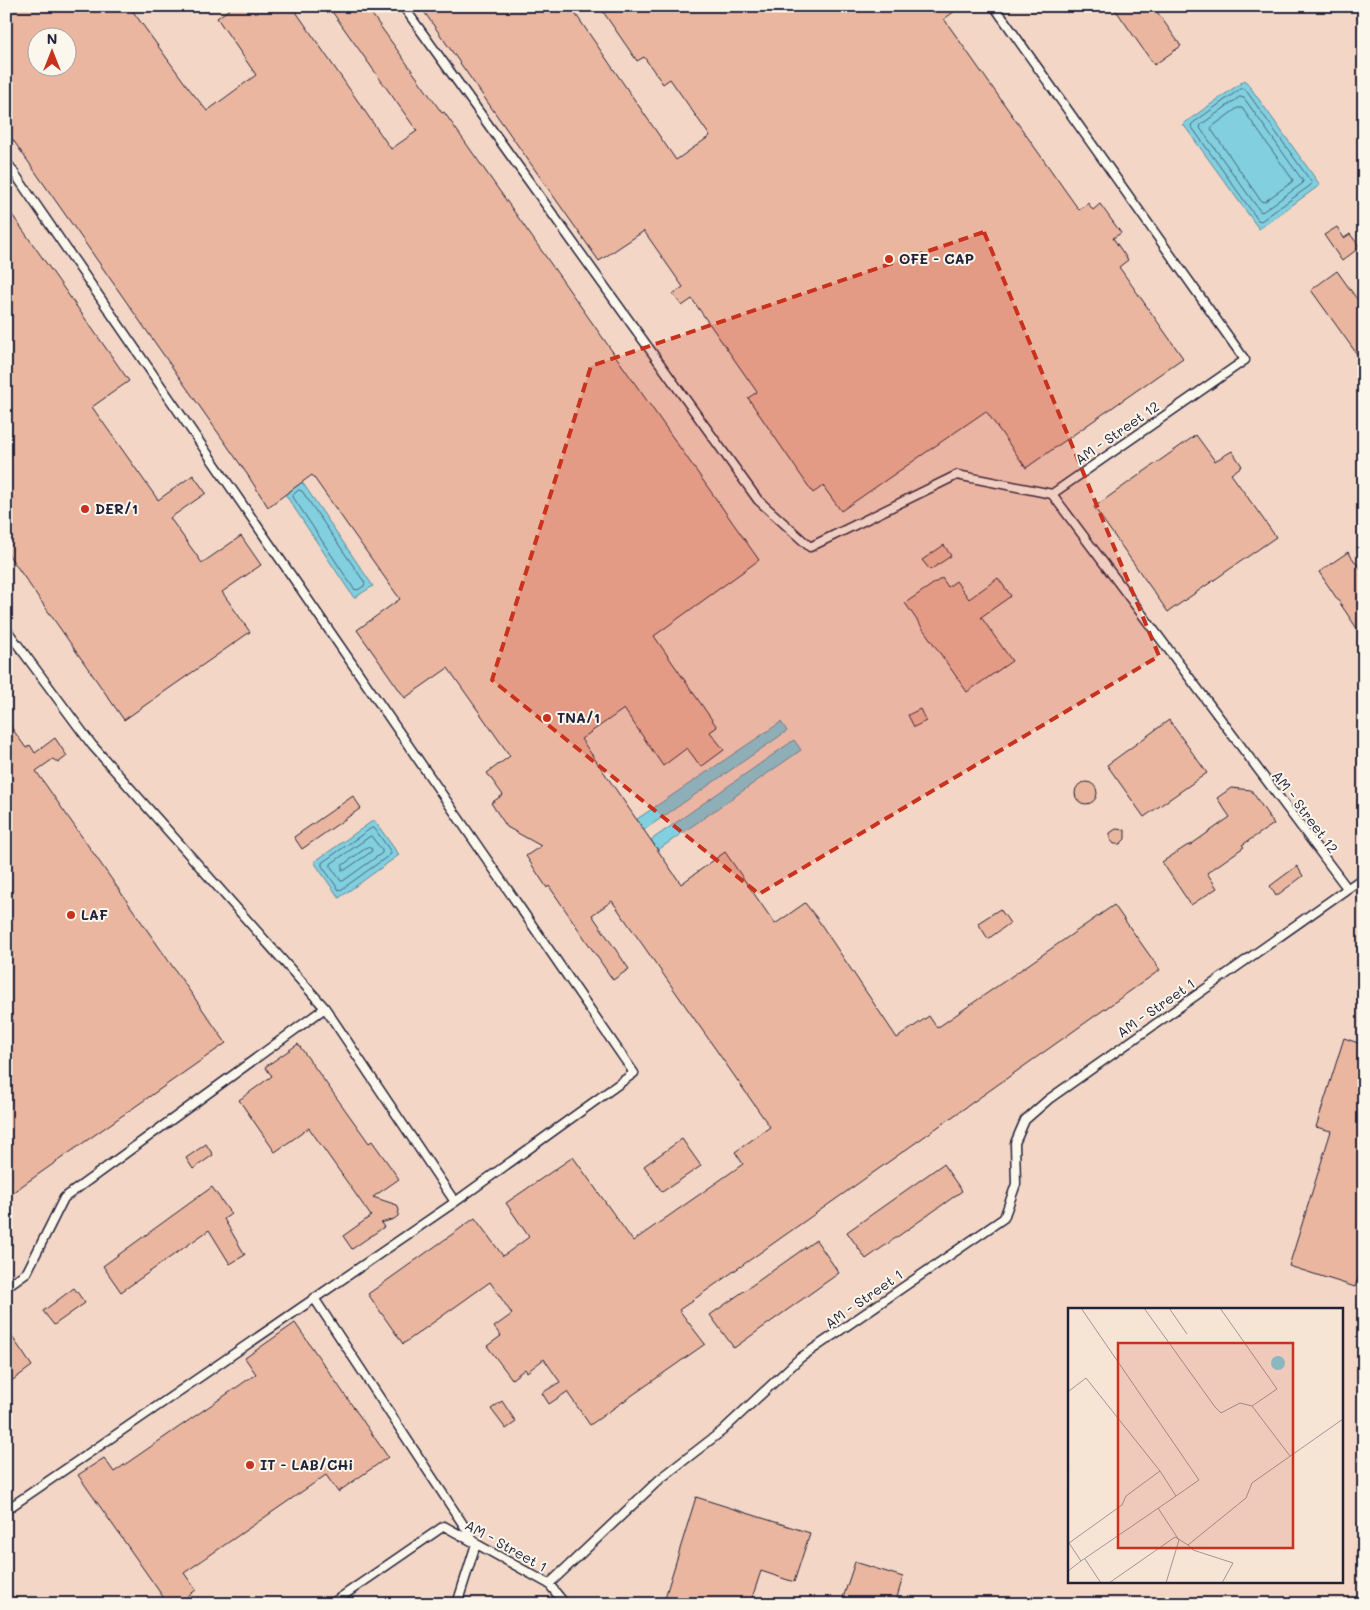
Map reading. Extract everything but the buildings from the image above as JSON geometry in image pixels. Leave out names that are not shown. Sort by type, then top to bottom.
[{"type":"lane","points":[[403,6],[758,500],[810,547],[957,476],[1052,494]]},
{"type":"lane","name":"AM - Street 12","points":[[994,6],[1245,360],[1052,494],[1347,888]]},
{"type":"lane","points":[[6,161],[634,1073],[455,1202],[6,1510]]},
{"type":"lane","points":[[6,629],[92,745],[325,1008],[455,1202]]},
{"type":"lane","name":"AM - Street 1","points":[[331,1604],[444,1526],[549,1584],[660,1479],[722,1431],[800,1358],[1004,1218],[1016,1184],[1015,1143],[1025,1120],[1049,1098],[1364,877]]},
{"type":"lane","points":[[6,1287],[27,1272],[64,1198],[325,1008]]},
{"type":"lane","points":[[314,1298],[476,1544],[457,1604]]},
{"type":"lane","points":[[549,1584],[565,1604]]},
{"type":"highlighted area","points":[[984,232],[1159,656],[759,894],[492,680],[591,366]]},
{"type":"shaded area","points":[[6,6],[1364,6],[1364,1604],[6,1604]]},
{"type":"water","points":[[1245,80],[1320,185],[1259,229],[1183,124]]},
{"type":"water","points":[[302,482],[373,586],[354,598],[285,494]]},
{"type":"water","points":[[781,722],[787,731],[644,830],[637,819]]},
{"type":"water","points":[[794,740],[801,750],[658,850],[651,840]]},
{"type":"water","points":[[374,820],[399,855],[339,898],[314,862]]},
{"type":"place","name":"OFE - CAP","points":[[889,259]]},
{"type":"place","name":"DER/1","points":[[85,509]]},
{"type":"place","name":"TNA/1","points":[[547,718]]},
{"type":"place","name":"LAF","points":[[71,915]]},
{"type":"place","name":"IT - LAB/CHi","points":[[250,1465]]}]
